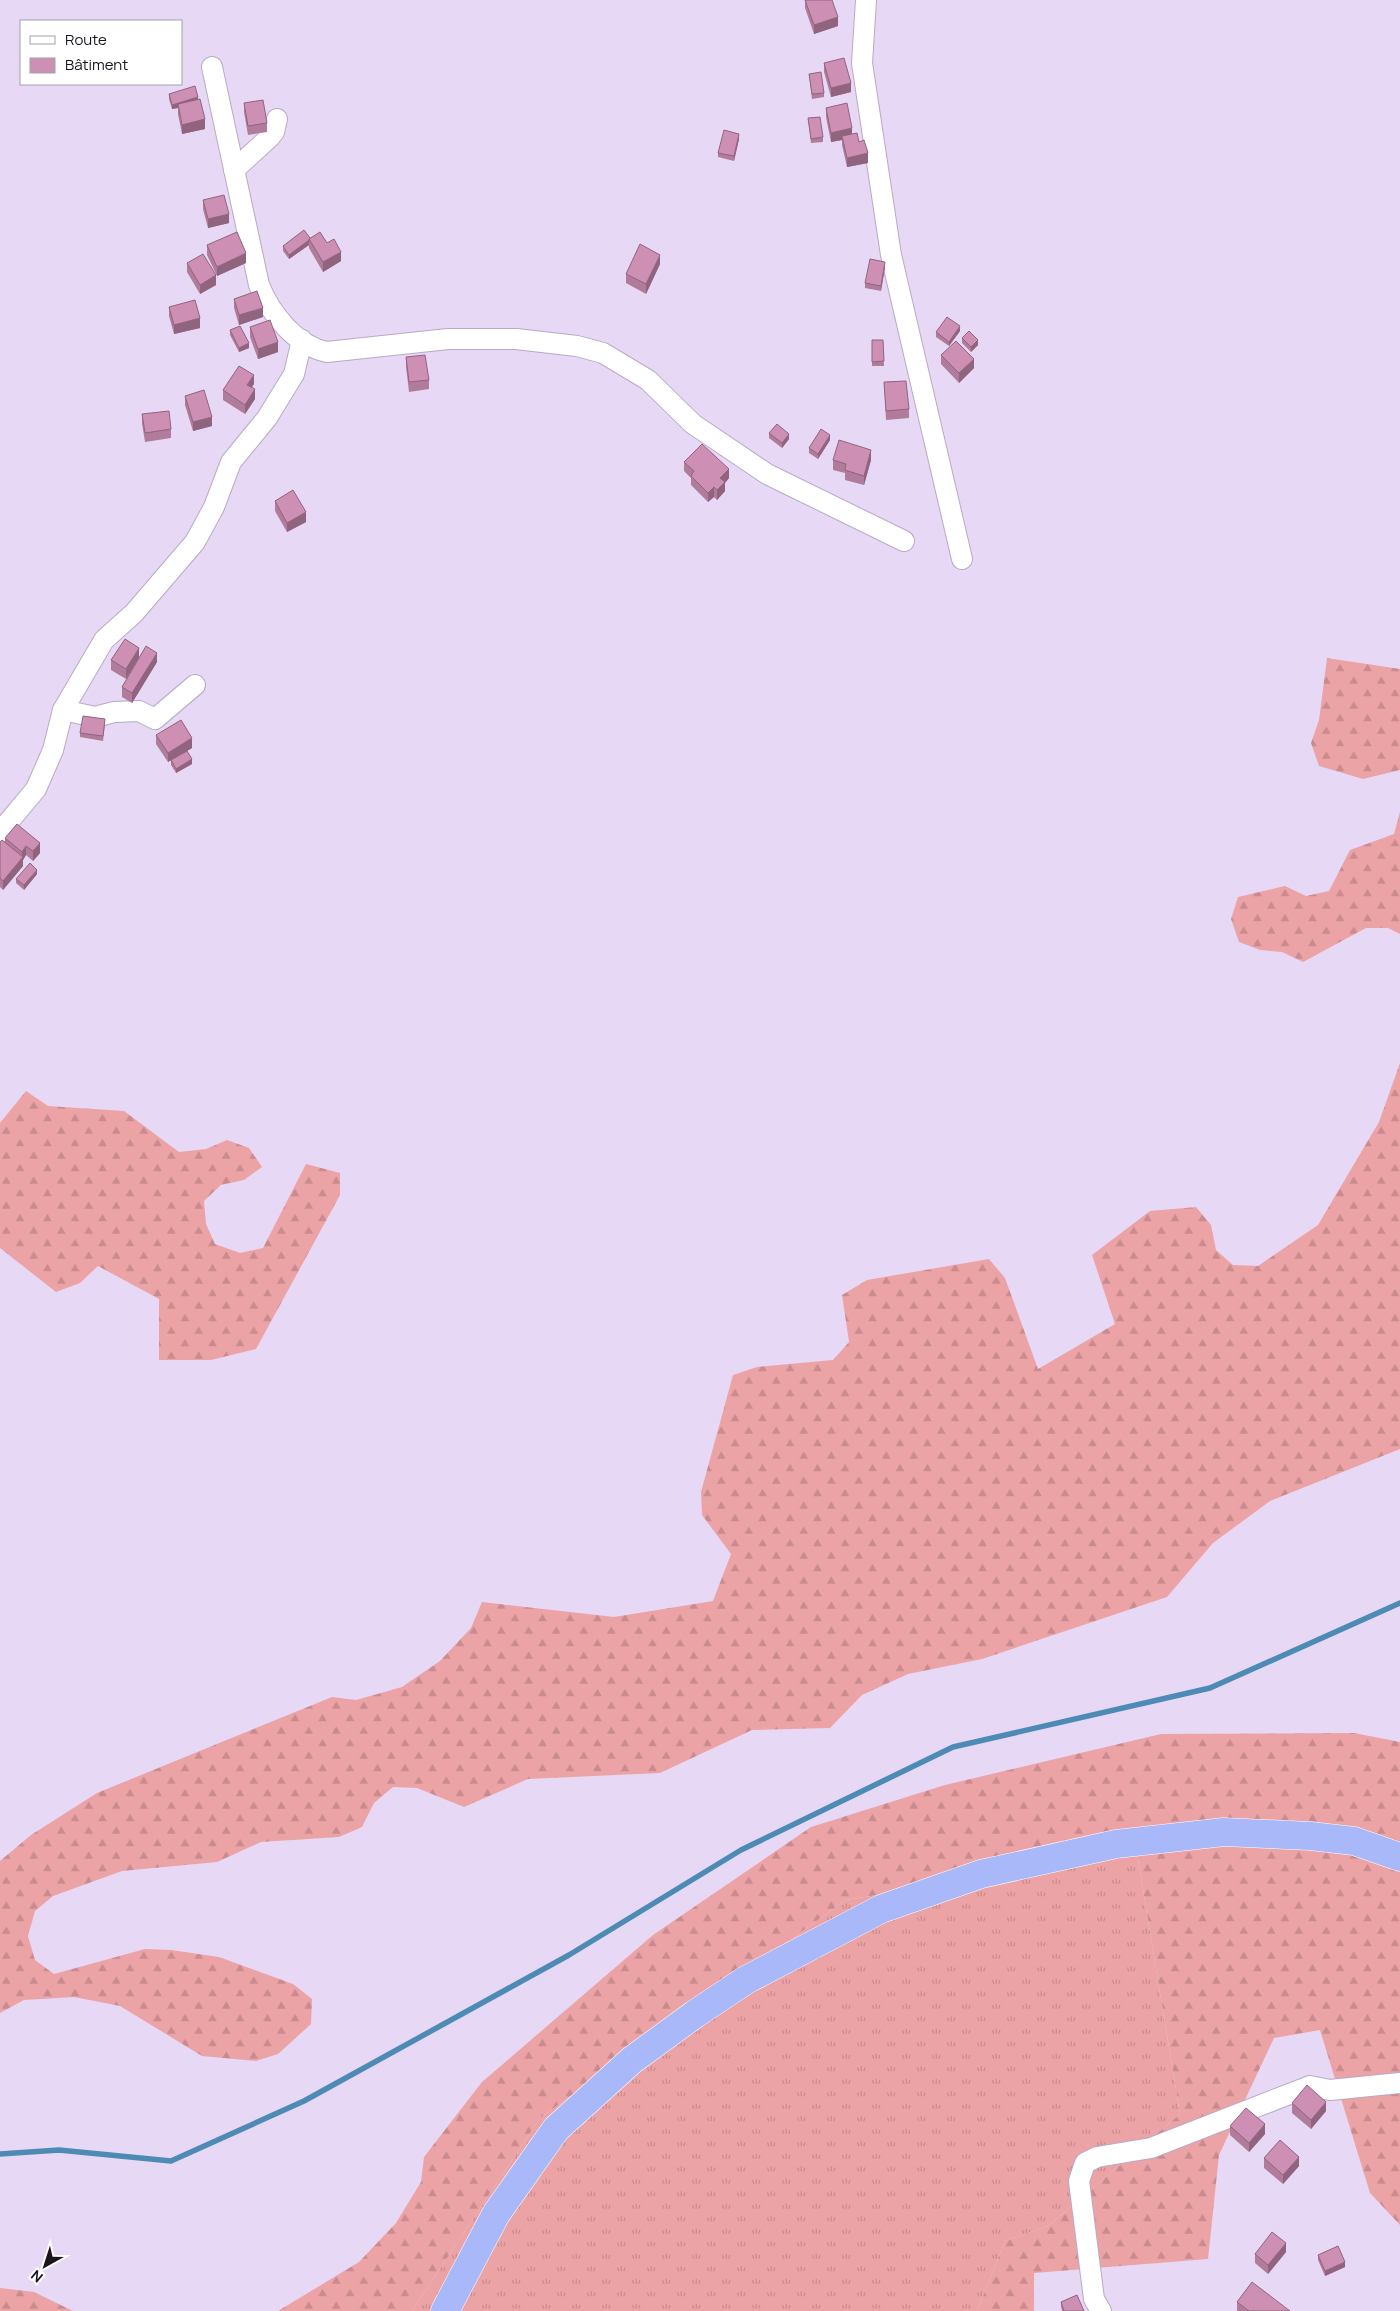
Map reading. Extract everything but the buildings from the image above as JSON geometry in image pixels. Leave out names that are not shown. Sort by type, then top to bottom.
[{"type":"highway","points":[[445,2311],[496,2214],[556,2129],[632,2060],[695,2014],[746,1980],[881,1909],[981,1874],[1107,1846],[1224,1832],[1310,1836],[1354,1841],[1400,1857]]},
{"type":"street","points":[[866,0],[862,63],[891,255],[962,559]]},
{"type":"street","points":[[212,67],[257,276],[264,297],[283,323],[302,340],[327,352],[448,339],[516,339],[577,346],[603,353],[648,380],[693,424],[767,474],[904,541]]},
{"type":"street","points":[[234,170],[270,137],[274,132],[277,119]]},
{"type":"street","points":[[0,832],[36,789],[53,750],[63,710],[104,640],[134,613],[195,542],[214,507],[231,462],[267,418],[294,374],[302,340]]},
{"type":"street","points":[[63,710],[95,717],[114,712],[139,711],[155,719],[195,685]]},
{"type":"street","points":[[1101,2311],[1094,2299],[1079,2181],[1085,2163],[1097,2157],[1151,2148],[1310,2086],[1330,2090],[1400,2083]]},
{"type":"green space","points":[[1327,658],[1400,669],[1400,770],[1363,779],[1319,766],[1311,743],[1319,720]]},
{"type":"green space","points":[[1400,812],[1400,934],[1388,928],[1366,928],[1303,962],[1282,952],[1260,950],[1239,942],[1231,919],[1238,897],[1285,886],[1306,896],[1329,891],[1350,850],[1394,834]]},
{"type":"green space","points":[[1400,1063],[1400,1449],[1270,1501],[1213,1543],[1167,1597],[982,1659],[908,1674],[862,1695],[830,1728],[752,1730],[660,1773],[528,1779],[464,1807],[417,1788],[393,1787],[374,1803],[362,1827],[339,1837],[261,1842],[217,1862],[122,1871],[53,1896],[35,1911],[28,1936],[35,1960],[54,1974],[145,1949],[171,1950],[219,1957],[293,1984],[312,1999],[311,2024],[278,2054],[256,2061],[202,2056],[120,2006],[74,1997],[24,2000],[0,2013],[0,1861],[31,1835],[97,1793],[332,1697],[356,1700],[402,1687],[440,1661],[471,1628],[482,1602],[614,1617],[713,1601],[731,1554],[702,1515],[701,1492],[733,1375],[757,1367],[833,1360],[849,1342],[842,1295],[867,1280],[989,1259],[1005,1278],[1038,1369],[1115,1324],[1092,1255],[1150,1211],[1196,1207],[1211,1225],[1216,1250],[1233,1265],[1258,1266],[1318,1225],[1379,1122]]},
{"type":"green space","points":[[26,1091],[48,1106],[124,1111],[179,1152],[206,1149],[227,1140],[249,1148],[262,1167],[244,1180],[221,1185],[204,1201],[206,1224],[215,1244],[240,1253],[263,1248],[306,1164],[340,1173],[340,1195],[256,1349],[211,1360],[159,1360],[159,1299],[98,1266],[80,1283],[56,1292],[0,1248],[0,1123]]},
{"type":"green space","points":[[1354,1733],[1400,1742],[1400,2225],[1370,2193],[1320,2030],[1274,2038],[1219,2155],[1208,2259],[1034,2273],[1034,2311],[977,2311],[1005,2241],[1048,2226],[1180,2114],[1137,1853],[846,1900],[540,2118],[412,2311],[278,2311],[359,2262],[396,2223],[421,2182],[424,2157],[482,2082],[653,1935],[811,1827],[945,1785],[1161,1734]]},
{"type":"green space","points":[[1137,1853],[1180,2114],[1048,2226],[1005,2241],[977,2311],[412,2311],[540,2118],[846,1900]]},
{"type":"green space","points":[[0,2288],[34,2292],[73,2311],[0,2311]]},
{"type":"waterway","points":[[0,2154],[59,2150],[171,2161],[304,2101],[569,1955],[741,1850],[953,1747],[1210,1688],[1400,1603]]}]
